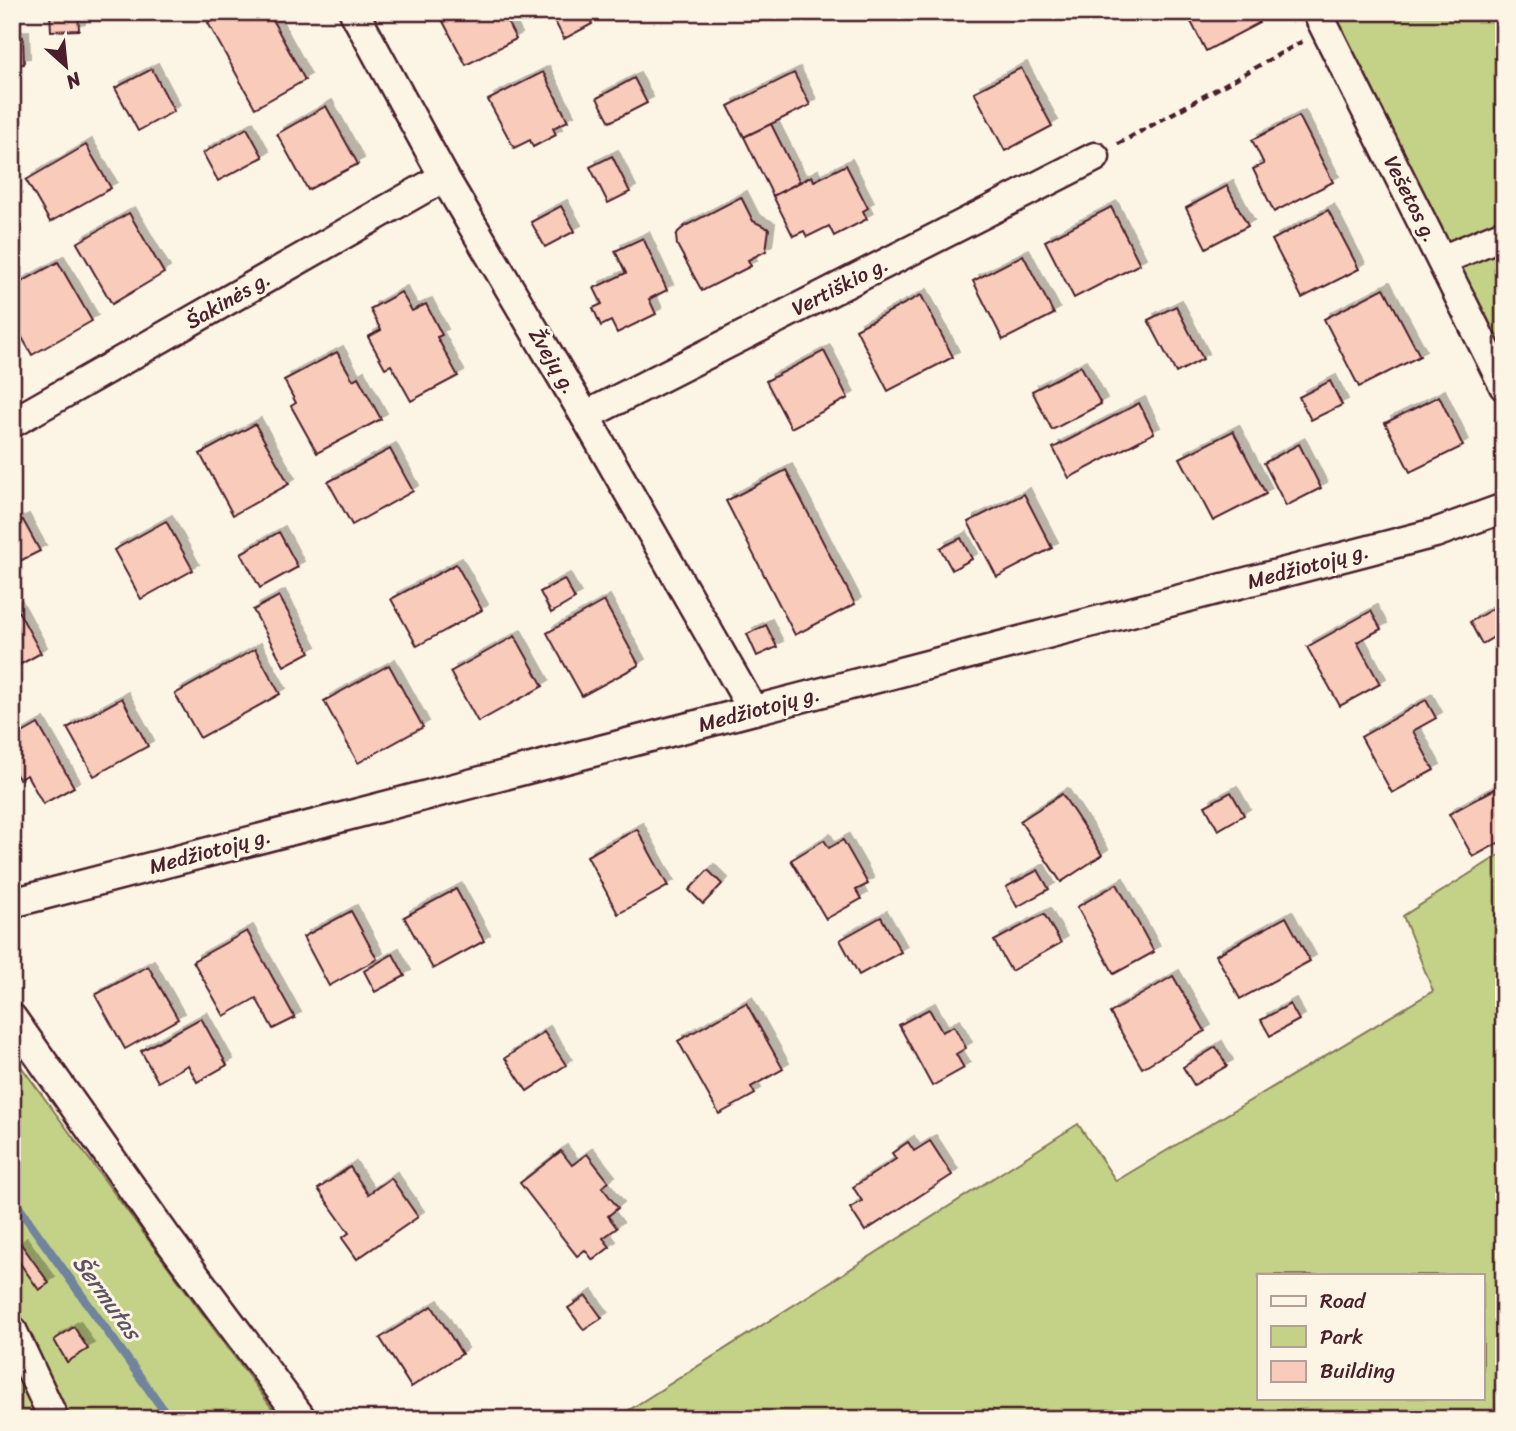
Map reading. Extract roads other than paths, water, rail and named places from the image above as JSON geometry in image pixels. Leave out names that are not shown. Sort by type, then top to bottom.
[{"type":"street","name":"Žvejų g.","points":[[354,12],[444,177],[585,416],[753,710]]},
{"type":"street","name":"Vešetos g.","points":[[1321,20],[1504,386]]},
{"type":"street","name":"Vertiškio g.","points":[[585,416],[1095,157]]},
{"type":"street","name":"Šakinės g.","points":[[12,423],[444,177]]},
{"type":"street","points":[[1442,260],[1504,234]]},
{"type":"street","name":"Medžiotojų g.","points":[[12,903],[1434,533],[1504,508]]},
{"type":"street","points":[[12,1018],[165,1235],[302,1419]]},
{"type":"street","points":[[12,1330],[54,1419]]},
{"type":"waterway","name":"Šermutas","points":[[12,1198],[170,1419]]}]
